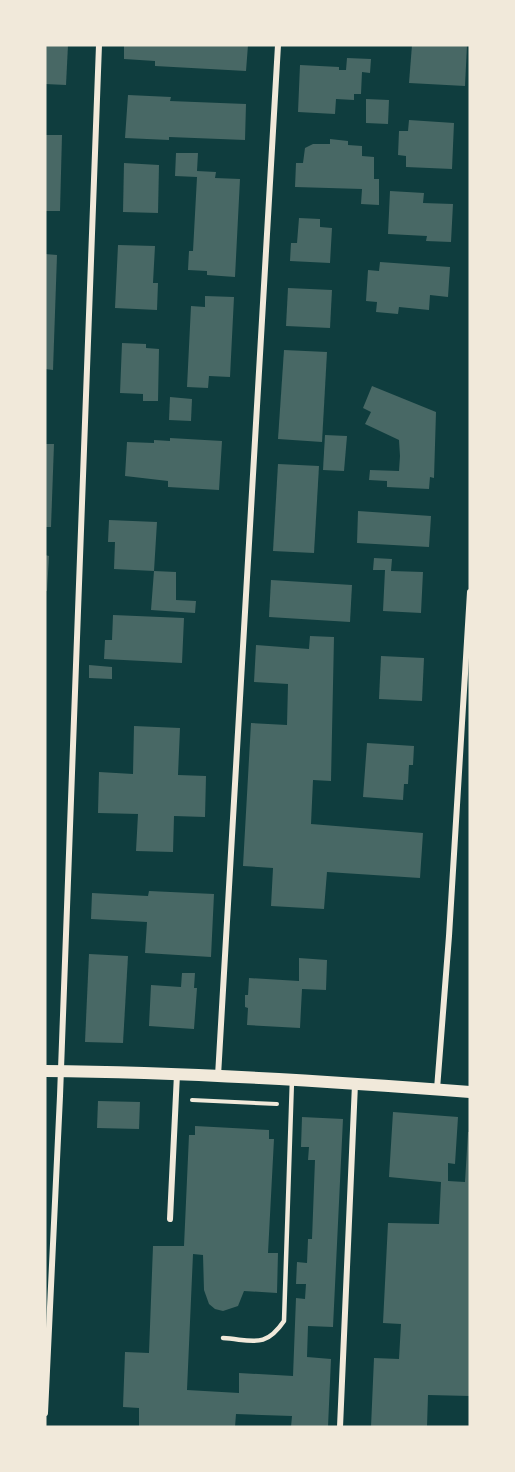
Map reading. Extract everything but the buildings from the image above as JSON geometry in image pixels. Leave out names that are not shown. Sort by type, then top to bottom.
[{"type":"main road","points":[[45,1071],[292,1079],[470,1092]]},
{"type":"street","points":[[45,1413],[99,45]]},
{"type":"street","points":[[218,1077],[278,45]]},
{"type":"street","points":[[437,1089],[449,936],[470,592]]},
{"type":"street","points":[[170,1219],[177,1074]]},
{"type":"street","points":[[340,1427],[355,1083]]},
{"type":"lane","points":[[223,1338],[266,1341],[275,1335],[284,1321],[292,1079]]},
{"type":"path","points":[[175,1099],[292,1105]]}]
